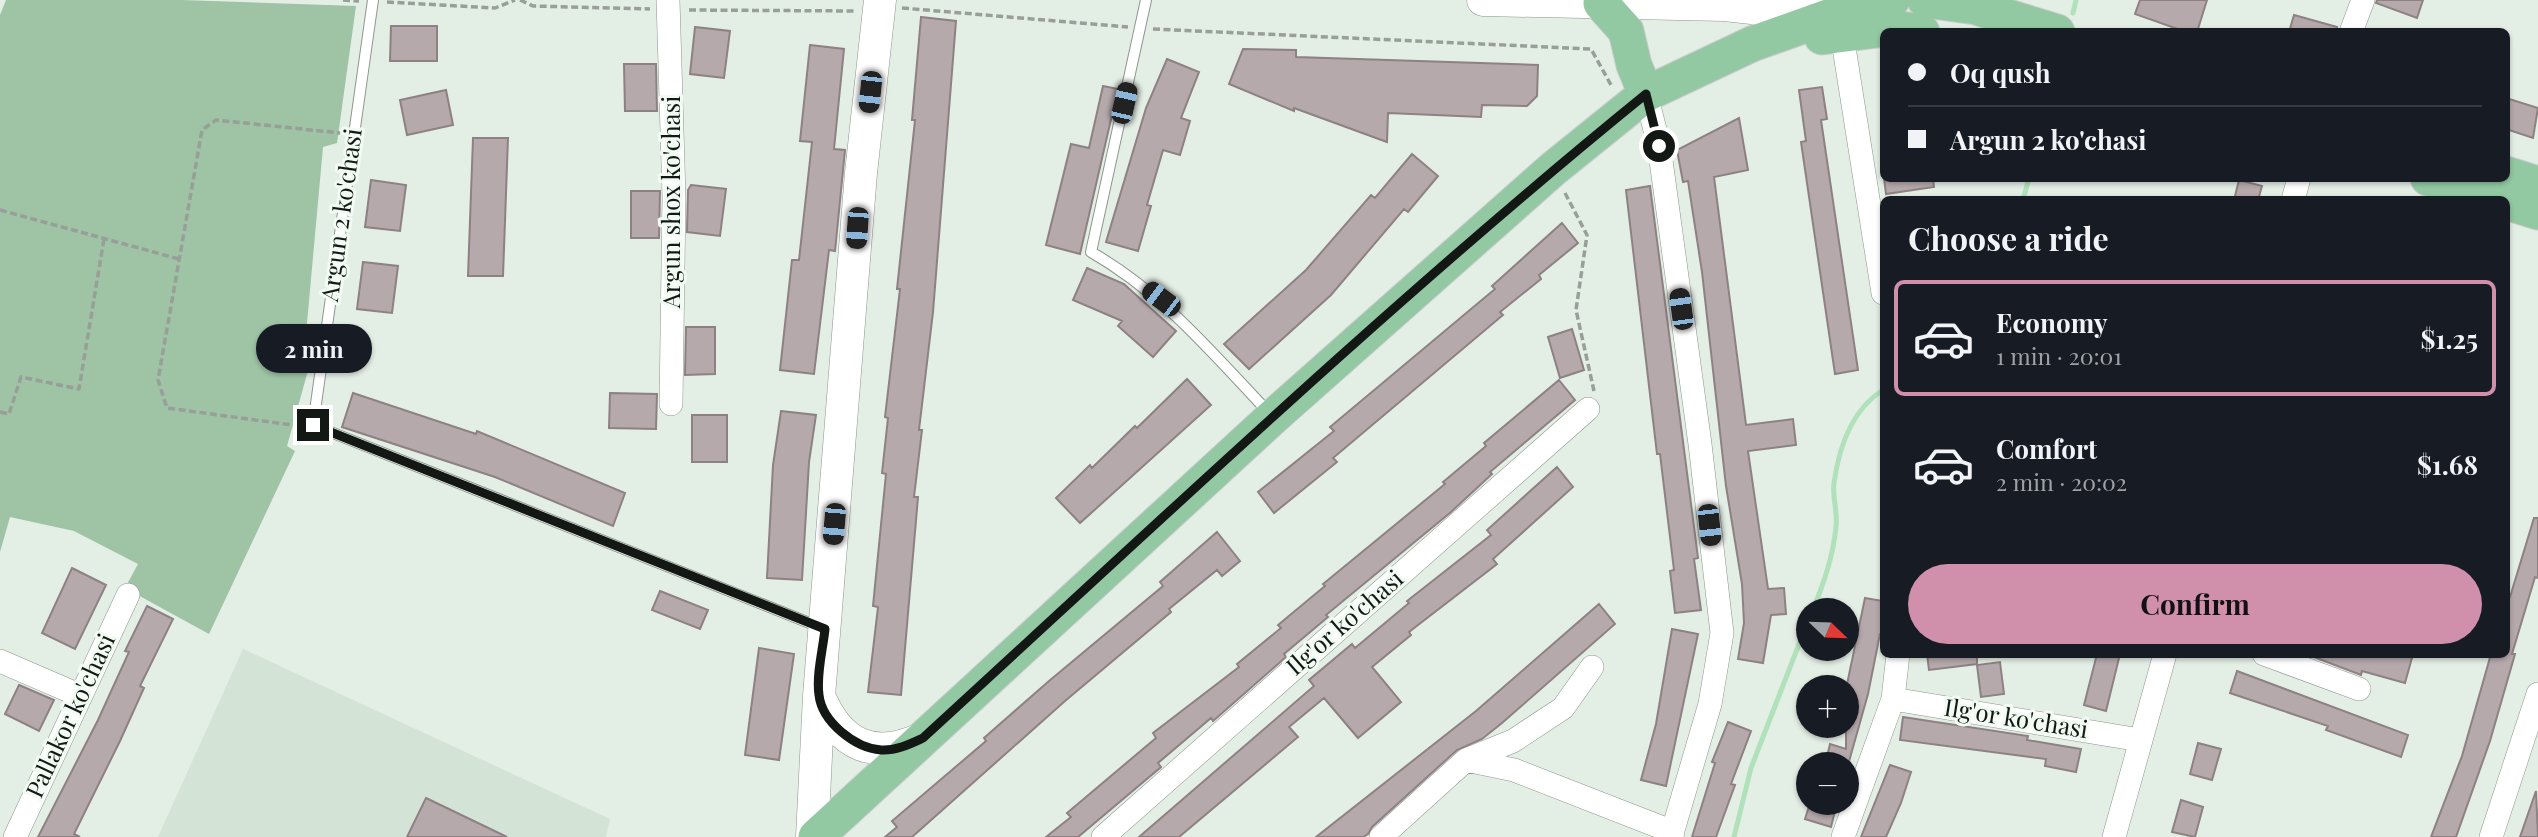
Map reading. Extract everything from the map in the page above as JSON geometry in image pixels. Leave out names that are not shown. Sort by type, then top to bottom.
[{"type":"main road","points":[[1925,0],[2040,28]]},
{"type":"main road","points":[[1601,3],[1626,32],[1634,65],[1646,94]]},
{"type":"main road","points":[[814,837],[1273,416],[1553,169],[1646,94],[1752,44],[1835,26],[1903,20]]},
{"type":"main road","points":[[2510,175],[2538,184]]},
{"type":"main road","points":[[2441,182],[2485,196]]},
{"type":"main road","points":[[2510,203],[2538,212]]},
{"type":"street","points":[[1483,0],[1725,5],[1835,26],[1880,276]]},
{"type":"street","points":[[2352,28],[2363,0]]},
{"type":"street","name":"Argun shox ko'chasi","points":[[668,5],[674,197],[671,404]]},
{"type":"street","points":[[814,837],[819,695],[861,173],[879,6]]},
{"type":"street","points":[[1466,760],[1514,770],[1672,834],[1710,704],[1722,633],[1700,444],[1664,187],[1646,94]]},
{"type":"street","name":"Ilg'or ko'chasi","points":[[1102,837],[1588,409]]},
{"type":"street","name":"Pallakor ko'chasi","points":[[15,837],[128,595]]},
{"type":"street","points":[[1843,837],[1893,699],[1898,658]]},
{"type":"street","points":[[2114,837],[2164,658]]},
{"type":"street","points":[[2275,658],[2359,689]]},
{"type":"street","points":[[0,661],[81,696]]},
{"type":"street","points":[[1381,837],[1466,760],[1513,741],[1563,708],[1592,667]]},
{"type":"street","points":[[2491,837],[2538,694]]},
{"type":"street","points":[[819,695],[825,710],[844,734],[868,747],[882,750],[902,748],[923,738]]},
{"type":"street","name":"Ilg'or ko'chasi","points":[[1893,699],[2140,740]]},
{"type":"lane","points":[[1146,0],[1091,252],[1125,271],[1161,299],[1273,416]]},
{"type":"lane","name":"Argun 2 ko'chasi","points":[[313,425],[373,1]]},
{"type":"lane","points":[[313,425],[825,629]]},
{"type":"path","points":[[343,0],[495,8],[517,0],[533,6],[879,6],[1141,29],[1591,49],[1611,85]]},
{"type":"path","points":[[313,425],[293,426],[167,408],[159,380],[202,130],[216,120],[354,135]]},
{"type":"path","points":[[1553,169],[1587,235],[1576,310],[1595,390],[1588,409]]},
{"type":"path","points":[[0,210],[179,259]]},
{"type":"path","points":[[0,412],[9,414],[21,377],[79,389],[104,239]]},
{"type":"shaded area","points":[[243,649],[610,819],[606,837],[158,837]]},
{"type":"green space","points":[[6,0],[181,0],[356,6],[337,143],[323,147],[303,367],[309,367],[287,446],[295,451],[209,634],[125,588],[138,564],[74,531],[10,517],[0,552],[0,15]]},
{"type":"building","points":[[2140,0],[2207,0],[2198,28],[2175,28],[2135,14]]},
{"type":"building","points":[[2377,0],[2423,0],[2417,18],[2376,3]]},
{"type":"building","points":[[2294,15],[2337,27],[2337,28],[2290,28]]},
{"type":"building","points":[[921,17],[956,21],[933,312],[919,430],[922,430],[914,497],[918,497],[901,695],[868,692],[878,607],[873,606],[886,474],[882,473],[888,418],[885,417],[900,289],[897,289],[915,120],[912,120]]},
{"type":"building","points":[[391,26],[437,26],[437,61],[390,61]]},
{"type":"building","points":[[695,27],[730,31],[724,78],[690,74]]},
{"type":"building","points":[[810,45],[844,49],[834,149],[845,150],[835,251],[829,250],[814,374],[780,370],[792,260],[799,260],[812,142],[800,141]]},
{"type":"building","points":[[1243,49],[1296,50],[1296,57],[1538,65],[1537,96],[1527,106],[1482,105],[1481,117],[1388,113],[1387,142],[1294,108],[1294,111],[1229,84]]},
{"type":"building","points":[[1167,59],[1199,72],[1181,118],[1190,121],[1180,155],[1163,150],[1147,205],[1151,206],[1138,251],[1106,242],[1146,108]]},
{"type":"building","points":[[624,64],[656,64],[657,111],[625,111]]},
{"type":"building","points":[[1103,86],[1118,89],[1080,254],[1046,245],[1071,144],[1089,148]]},
{"type":"building","points":[[1822,87],[1827,119],[1821,120],[1858,370],[1835,374],[1801,142],[1806,141],[1799,90]]},
{"type":"building","points":[[446,90],[453,125],[407,135],[400,100]]},
{"type":"building","points":[[2510,99],[2538,108],[2533,138],[2510,130]]},
{"type":"building","points":[[1739,118],[1748,170],[1714,177],[1746,425],[1793,419],[1796,445],[1748,451],[1768,589],[1784,588],[1786,614],[1771,615],[1763,663],[1738,659],[1744,623],[1742,584],[1726,486],[1702,272],[1688,181],[1683,182],[1677,150]]},
{"type":"building","points":[[473,138],[508,138],[503,276],[468,276]]},
{"type":"building","points":[[1412,154],[1438,176],[1408,212],[1404,209],[1331,295],[1249,369],[1224,344],[1306,270],[1371,195],[1375,198]]},
{"type":"building","points":[[371,180],[406,185],[400,231],[365,227]]},
{"type":"building","points":[[1884,182],[1933,182],[1934,187],[1886,194]]},
{"type":"building","points":[[2238,182],[2262,186],[2259,196],[2235,196]]},
{"type":"building","points":[[691,185],[726,189],[720,236],[687,232],[688,190]]},
{"type":"building","points":[[1650,186],[1698,558],[1694,559],[1701,610],[1675,613],[1670,571],[1674,570],[1660,454],[1657,454],[1626,190]]},
{"type":"building","points":[[631,191],[660,191],[659,238],[631,238]]},
{"type":"building","points":[[1562,223],[1578,243],[1539,275],[1541,279],[1500,312],[1503,315],[1333,458],[1337,462],[1274,513],[1258,492],[1334,431],[1330,427],[1495,289],[1492,286]]},
{"type":"building","points":[[363,262],[398,266],[392,313],[357,309]]},
{"type":"building","points":[[1087,268],[1124,284],[1176,331],[1153,357],[1118,326],[1122,321],[1073,300]]},
{"type":"building","points":[[686,327],[715,327],[715,374],[685,375]]},
{"type":"building","points":[[1572,329],[1584,370],[1560,378],[1548,337]]},
{"type":"building","points":[[1187,379],[1211,405],[1080,523],[1056,498],[1135,426],[1137,428]]},
{"type":"building","points":[[1559,380],[1575,400],[1490,472],[1492,474],[1451,512],[1326,615],[1328,617],[1284,654],[1286,657],[1213,721],[1211,718],[1158,763],[1161,767],[1078,837],[1046,837],[1071,817],[1067,813],[1156,738],[1153,733],[1239,667],[1237,664],[1281,628],[1278,625],[1325,586],[1323,584],[1445,484],[1443,482],[1486,446],[1484,443]]},
{"type":"building","points":[[353,393],[476,434],[477,431],[625,493],[613,526],[495,477],[342,427]]},
{"type":"building","points":[[610,393],[657,394],[656,429],[609,428]]},
{"type":"building","points":[[781,411],[816,415],[809,462],[802,580],[767,578],[773,465]]},
{"type":"building","points":[[692,415],[727,415],[727,462],[692,462]]},
{"type":"building","points":[[1557,467],[1573,487],[1493,559],[1497,564],[1409,632],[1411,635],[1372,667],[1401,702],[1358,738],[1324,698],[1289,727],[1298,737],[1179,837],[1139,837],[1314,686],[1309,680],[1352,644],[1355,648],[1409,603],[1407,601],[1491,535],[1487,530]]},
{"type":"building","points":[[2534,518],[2538,518],[2538,578],[2535,577],[2512,654],[2515,654],[2490,741],[2456,837],[2431,837],[2462,756],[2490,658],[2510,658],[2510,597]]},
{"type":"building","points":[[1217,532],[1240,561],[1222,576],[1217,570],[1169,609],[1171,612],[1065,701],[912,837],[885,837],[897,827],[892,821],[986,741],[984,738],[1049,681],[1163,586],[1160,582]]},
{"type":"building","points":[[72,568],[106,585],[75,649],[42,633]]},
{"type":"building","points":[[660,591],[708,610],[700,629],[652,610]]},
{"type":"building","points":[[1865,598],[1880,600],[1880,634],[1859,726],[1859,675],[1849,675],[1852,662],[1859,661],[1859,627]]},
{"type":"building","points":[[1599,604],[1615,624],[1482,739],[1457,750],[1372,827],[1368,834],[1363,837],[1316,837],[1476,711]]},
{"type":"building","points":[[147,606],[173,619],[140,686],[144,688],[120,741],[74,834],[80,837],[38,837],[98,720],[129,652],[125,651]]},
{"type":"building","points":[[1672,629],[1698,634],[1666,786],[1641,780],[1656,724]]},
{"type":"building","points":[[759,648],[794,654],[779,760],[745,755]]},
{"type":"building","points":[[1928,658],[1977,658],[1977,664],[1929,670]]},
{"type":"building","points":[[2096,658],[2119,658],[2106,711],[2084,705]]},
{"type":"building","points":[[2316,658],[2412,658],[2405,683],[2362,671],[2361,675]]},
{"type":"building","points":[[2000,662],[2004,694],[1981,697],[1977,665]]},
{"type":"building","points":[[2237,671],[2408,735],[2401,757],[2326,730],[2328,726],[2230,693]]},
{"type":"building","points":[[19,685],[54,700],[39,731],[5,714]]},
{"type":"building","points":[[1903,717],[2028,736],[2027,740],[2081,749],[2076,772],[2045,766],[2046,759],[1900,740]]},
{"type":"building","points":[[1728,722],[1751,731],[1731,784],[1735,785],[1716,837],[1692,837],[1715,763],[1712,762]]},
{"type":"building","points":[[1846,738],[1856,738],[1852,752],[1828,752],[1830,744],[1846,749]]},
{"type":"building","points":[[2198,743],[2221,749],[2212,780],[2190,774]]},
{"type":"building","points":[[1890,765],[1911,772],[1901,803],[1886,837],[1861,837]]},
{"type":"building","points":[[2536,791],[2538,837],[2520,837]]},
{"type":"building","points":[[426,798],[507,837],[407,837]]},
{"type":"building","points":[[2181,800],[2203,807],[2195,837],[2172,832]]},
{"type":"building","points":[[1806,815],[1834,815],[1831,827],[1805,819]]},
{"type":"waterway","points":[[2073,13],[2076,0]]},
{"type":"waterway","points":[[2024,196],[2028,182]]},
{"type":"waterway","points":[[1817,598],[1833,549],[1836,521],[1834,483],[1839,456],[1855,419],[1880,392]]},
{"type":"waterway","points":[[1734,837],[1751,768],[1796,652]]},
{"type":"route","points":[[313,425],[825,629],[819,695],[825,710],[844,734],[857,743],[882,750],[902,748],[923,738],[1273,416],[1553,169],[1646,94],[1659,146]]}]
